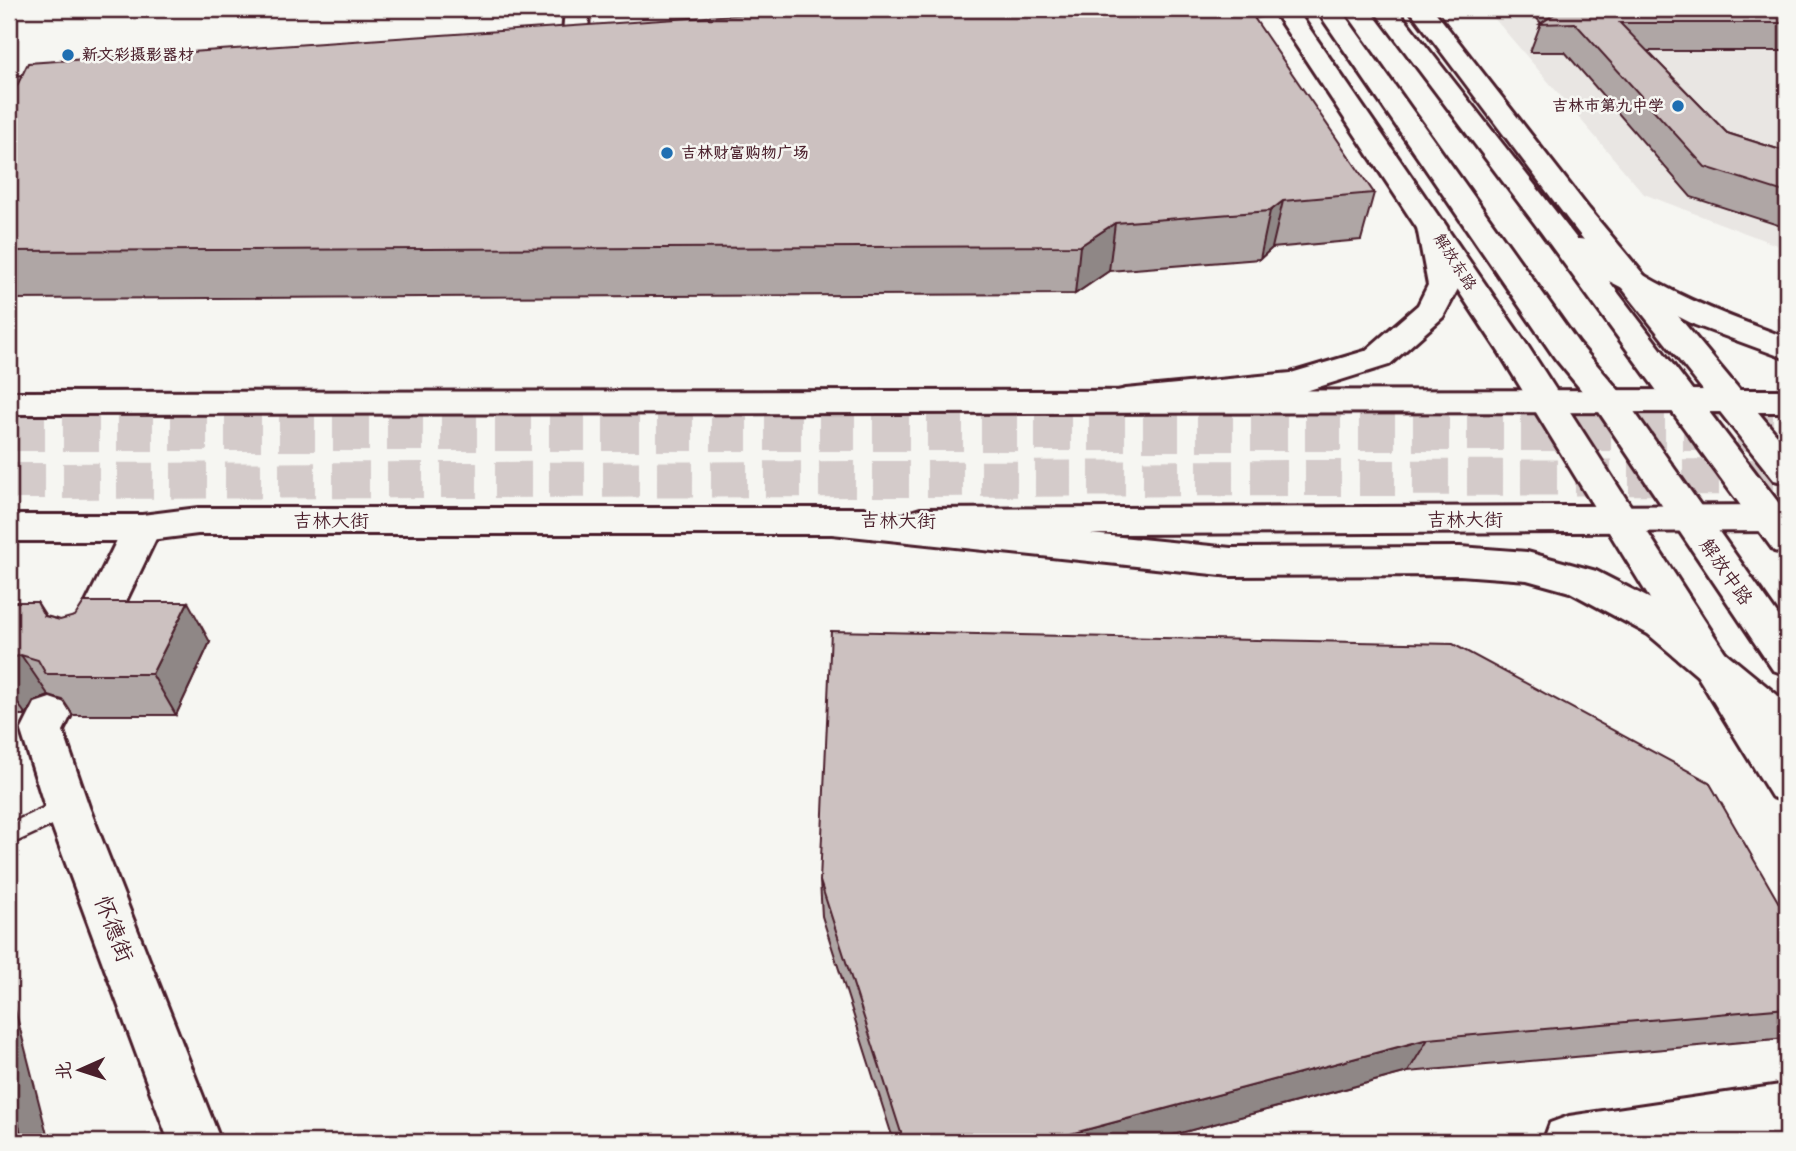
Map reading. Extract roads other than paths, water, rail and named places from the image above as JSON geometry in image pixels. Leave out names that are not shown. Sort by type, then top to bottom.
[{"type":"main road","points":[[575,52],[577,9]]},
{"type":"main road","points":[[1171,15],[1256,9]]},
{"type":"main road","name":"解放东路","points":[[1284,9],[1432,227],[1545,401],[1787,784]]},
{"type":"main road","points":[[1328,9],[1567,351],[1609,401]]},
{"type":"main road","points":[[1385,9],[1552,226],[1681,401],[1781,526]]},
{"type":"main road","points":[[1420,9],[1635,284],[1787,471]]},
{"type":"main road","points":[[548,54],[602,50]]},
{"type":"main road","points":[[9,86],[89,87],[9,99]]},
{"type":"main road","points":[[1552,226],[1595,259],[1635,284],[1746,334],[1787,349]]},
{"type":"main road","points":[[1126,400],[1293,384],[1377,358],[1433,310],[1444,285],[1432,227]]},
{"type":"main road","name":"解放中路","points":[[1609,401],[1787,659]]},
{"type":"main road","points":[[9,402],[1787,401]]},
{"type":"main road","name":"吉林大街","points":[[9,528],[142,528],[198,521],[1028,523],[1620,519],[1689,519],[1781,526]]},
{"type":"main road","points":[[832,521],[1231,562],[1460,561],[1527,566],[1582,581],[1662,623],[1787,727]]},
{"type":"main road","points":[[86,643],[142,528]]},
{"type":"main road","name":"怀德街","points":[[50,715],[42,730],[68,807],[195,1142]]},
{"type":"main road","points":[[1569,1142],[1787,1110]]},
{"type":"lane","points":[[9,835],[68,807]]},
{"type":"tunnel","points":[[9,433],[1787,433]]},
{"type":"tunnel","points":[[9,481],[1787,477]]},
{"type":"place","name":"新文彩摄影器材","points":[[68,55]]},
{"type":"place","name":"吉林市第九中学","points":[[1678,106]]},
{"type":"place","name":"吉林财富购物广场","points":[[667,153]]}]
